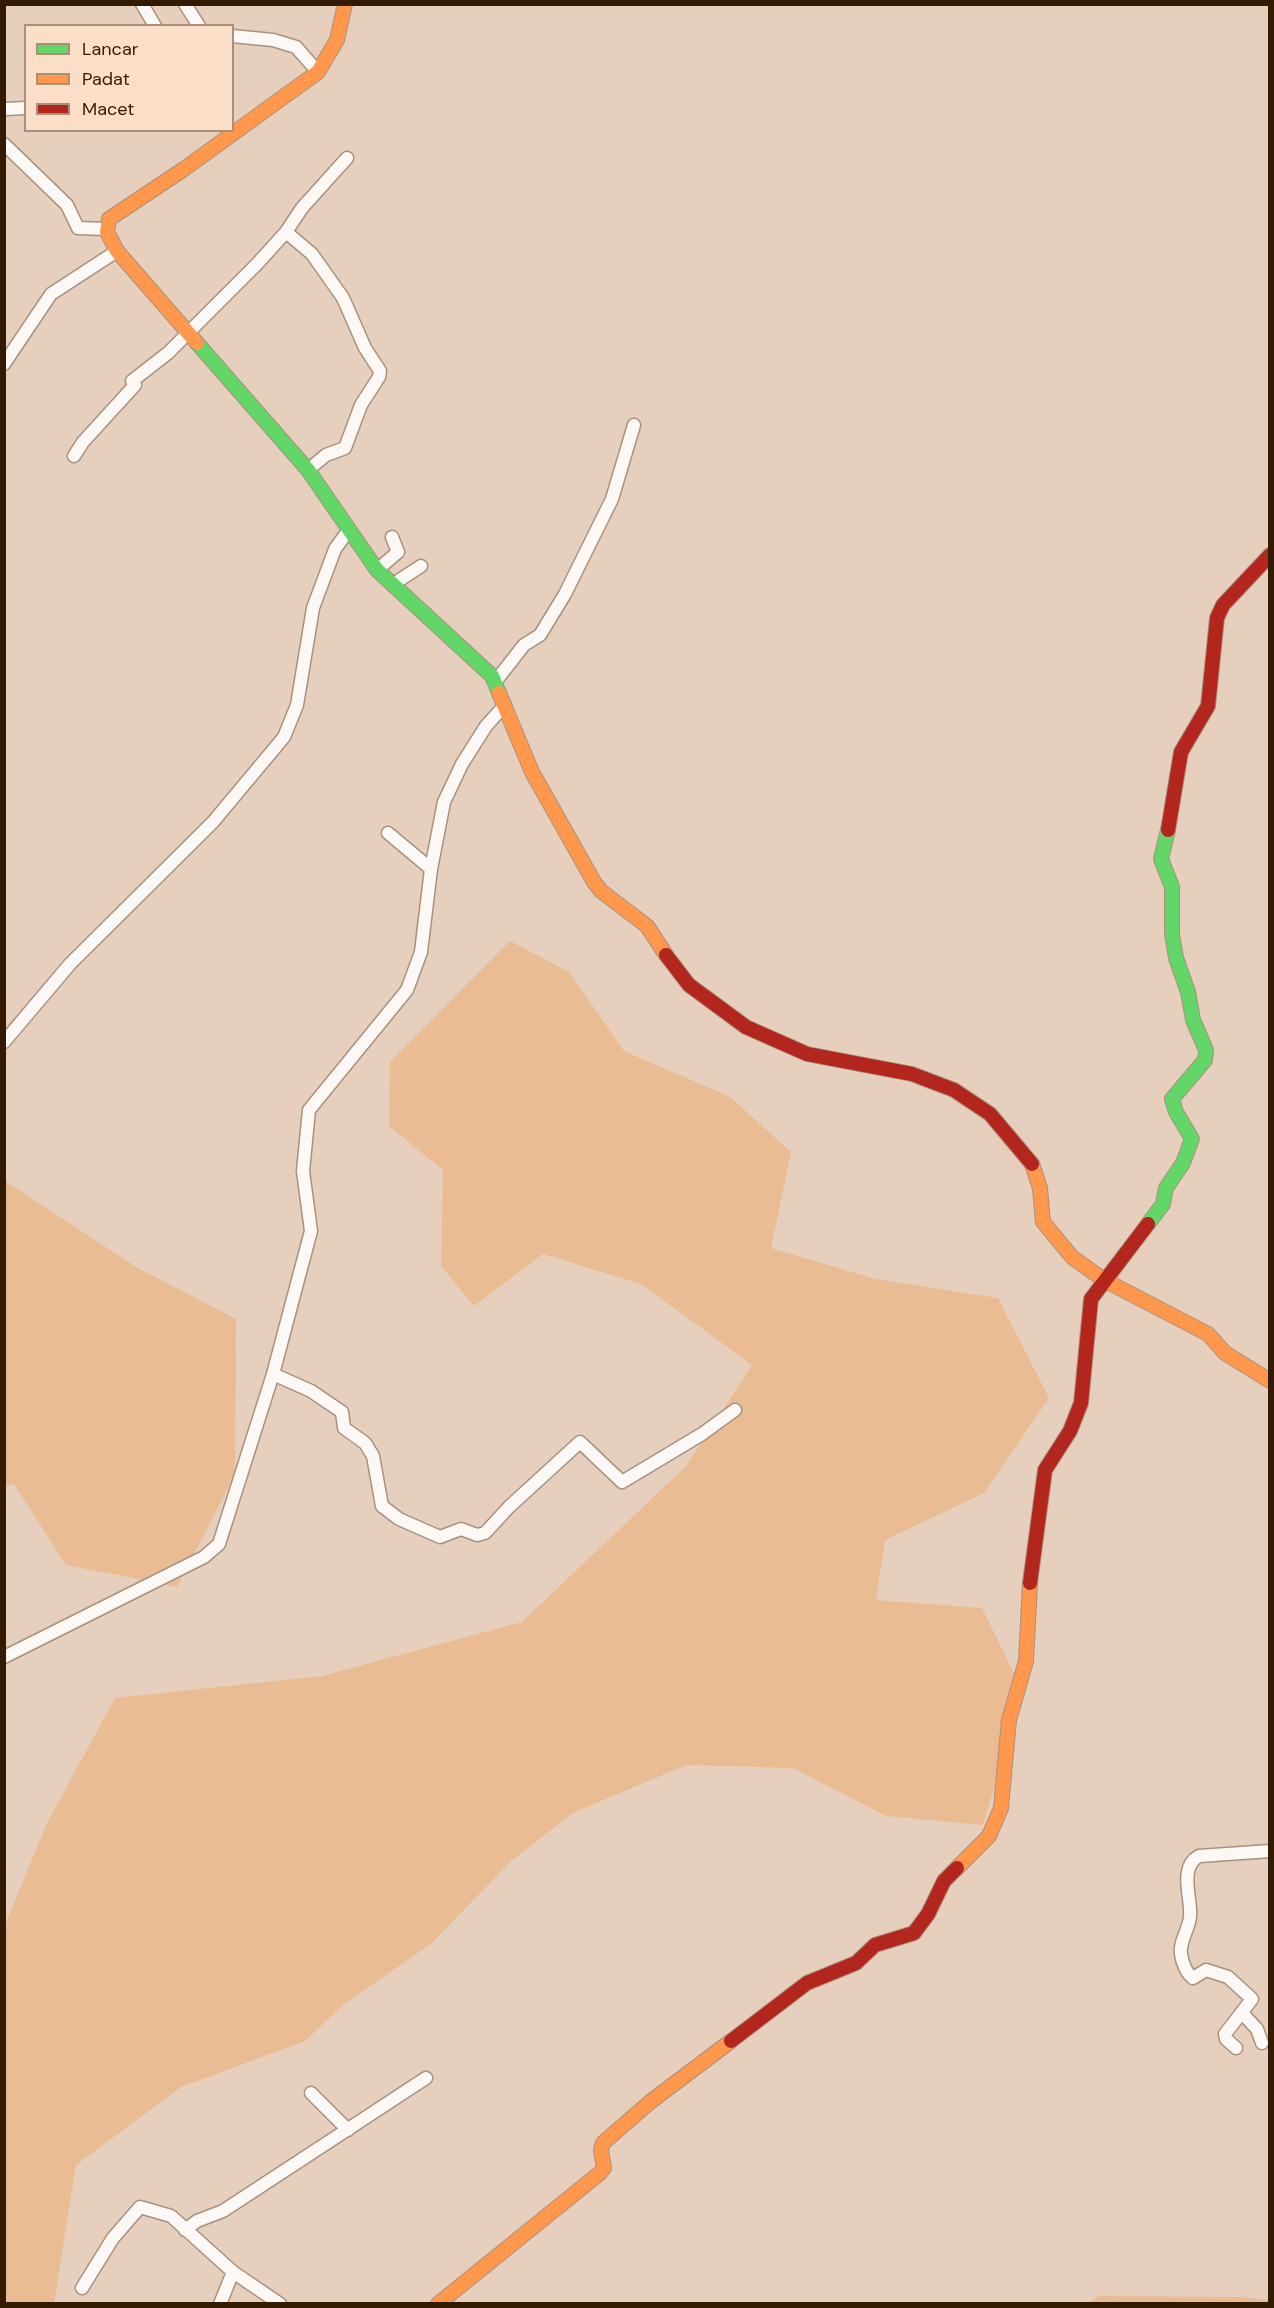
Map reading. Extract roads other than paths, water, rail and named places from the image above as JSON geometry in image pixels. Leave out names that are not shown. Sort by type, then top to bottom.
[{"type":"street","points":[[142,4],[154,24]]},
{"type":"street","points":[[185,4],[198,24]]},
{"type":"street","points":[[105,229],[109,219],[184,169],[318,72],[333,50],[341,28],[345,4]]},
{"type":"street","points":[[234,36],[273,40],[296,47],[318,72]]},
{"type":"street","points":[[4,109],[24,108]]},
{"type":"street","points":[[4,144],[67,205],[78,228],[105,229]]},
{"type":"street","points":[[74,456],[83,442],[135,386],[132,381],[168,353],[286,232],[302,208],[347,158]]},
{"type":"street","points":[[105,229],[117,251],[308,470],[377,570],[488,671],[495,682],[532,772],[594,882],[601,891],[647,926],[662,951],[689,985],[746,1027],[782,1044],[807,1054],[912,1074],[954,1090],[990,1114],[1015,1140],[1032,1163],[1040,1188],[1040,1211],[1043,1221],[1072,1257],[1104,1281],[1208,1334],[1225,1353],[1269,1381]]},
{"type":"street","points":[[286,232],[312,254],[343,298],[365,348],[380,371],[379,377],[362,405],[345,448],[326,455],[308,470]]},
{"type":"street","points":[[4,363],[51,294],[117,251]]},
{"type":"street","points":[[495,682],[524,645],[540,635],[565,594],[612,499],[634,425]]},
{"type":"street","points":[[4,1042],[70,964],[213,822],[284,737],[297,705],[313,608],[335,549],[348,531]]},
{"type":"street","points":[[377,570],[398,552],[392,537]]},
{"type":"street","points":[[438,2304],[600,2173],[604,2168],[601,2150],[603,2143],[650,2102],[807,1983],[856,1963],[875,1945],[914,1933],[928,1914],[944,1881],[989,1836],[1001,1808],[1009,1719],[1026,1661],[1030,1580],[1046,1470],[1049,1460],[1071,1431],[1083,1396],[1088,1312],[1091,1299],[1163,1204],[1166,1188],[1191,1146],[1191,1133],[1176,1112],[1172,1099],[1198,1070],[1204,1060],[1206,1050],[1193,1020],[1187,986],[1176,958],[1172,934],[1172,887],[1161,860],[1161,852],[1172,818],[1175,778],[1181,752],[1208,706],[1217,618],[1222,605],[1269,555]]},
{"type":"street","points":[[392,585],[421,566]]},
{"type":"street","points":[[4,1657],[213,1551],[225,1530],[273,1374],[311,1231],[303,1171],[309,1110],[407,990],[421,952],[431,869],[444,802],[462,764],[486,726],[505,705]]},
{"type":"street","points":[[388,833],[431,869]]},
{"type":"street","points":[[273,1374],[311,1391],[342,1412],[344,1428],[365,1443],[376,1462],[382,1506],[399,1519],[440,1537],[461,1529],[477,1535],[486,1533],[508,1507],[580,1442],[622,1482],[702,1434],[735,1410]]},
{"type":"street","points":[[1236,2048],[1225,2035],[1252,1999],[1228,1977],[1206,1970],[1193,1978],[1187,1971],[1181,1950],[1190,1919],[1187,1877],[1192,1861],[1198,1856],[1269,1851]]},
{"type":"street","points":[[1242,2013],[1257,2029],[1262,2043]]},
{"type":"street","points":[[185,2230],[197,2221],[223,2211],[426,2078]]},
{"type":"street","points":[[311,2093],[348,2130]]},
{"type":"street","points":[[82,2288],[113,2238],[140,2207],[171,2216],[233,2272],[280,2304]]},
{"type":"street","points":[[220,2304],[233,2272]]}]
